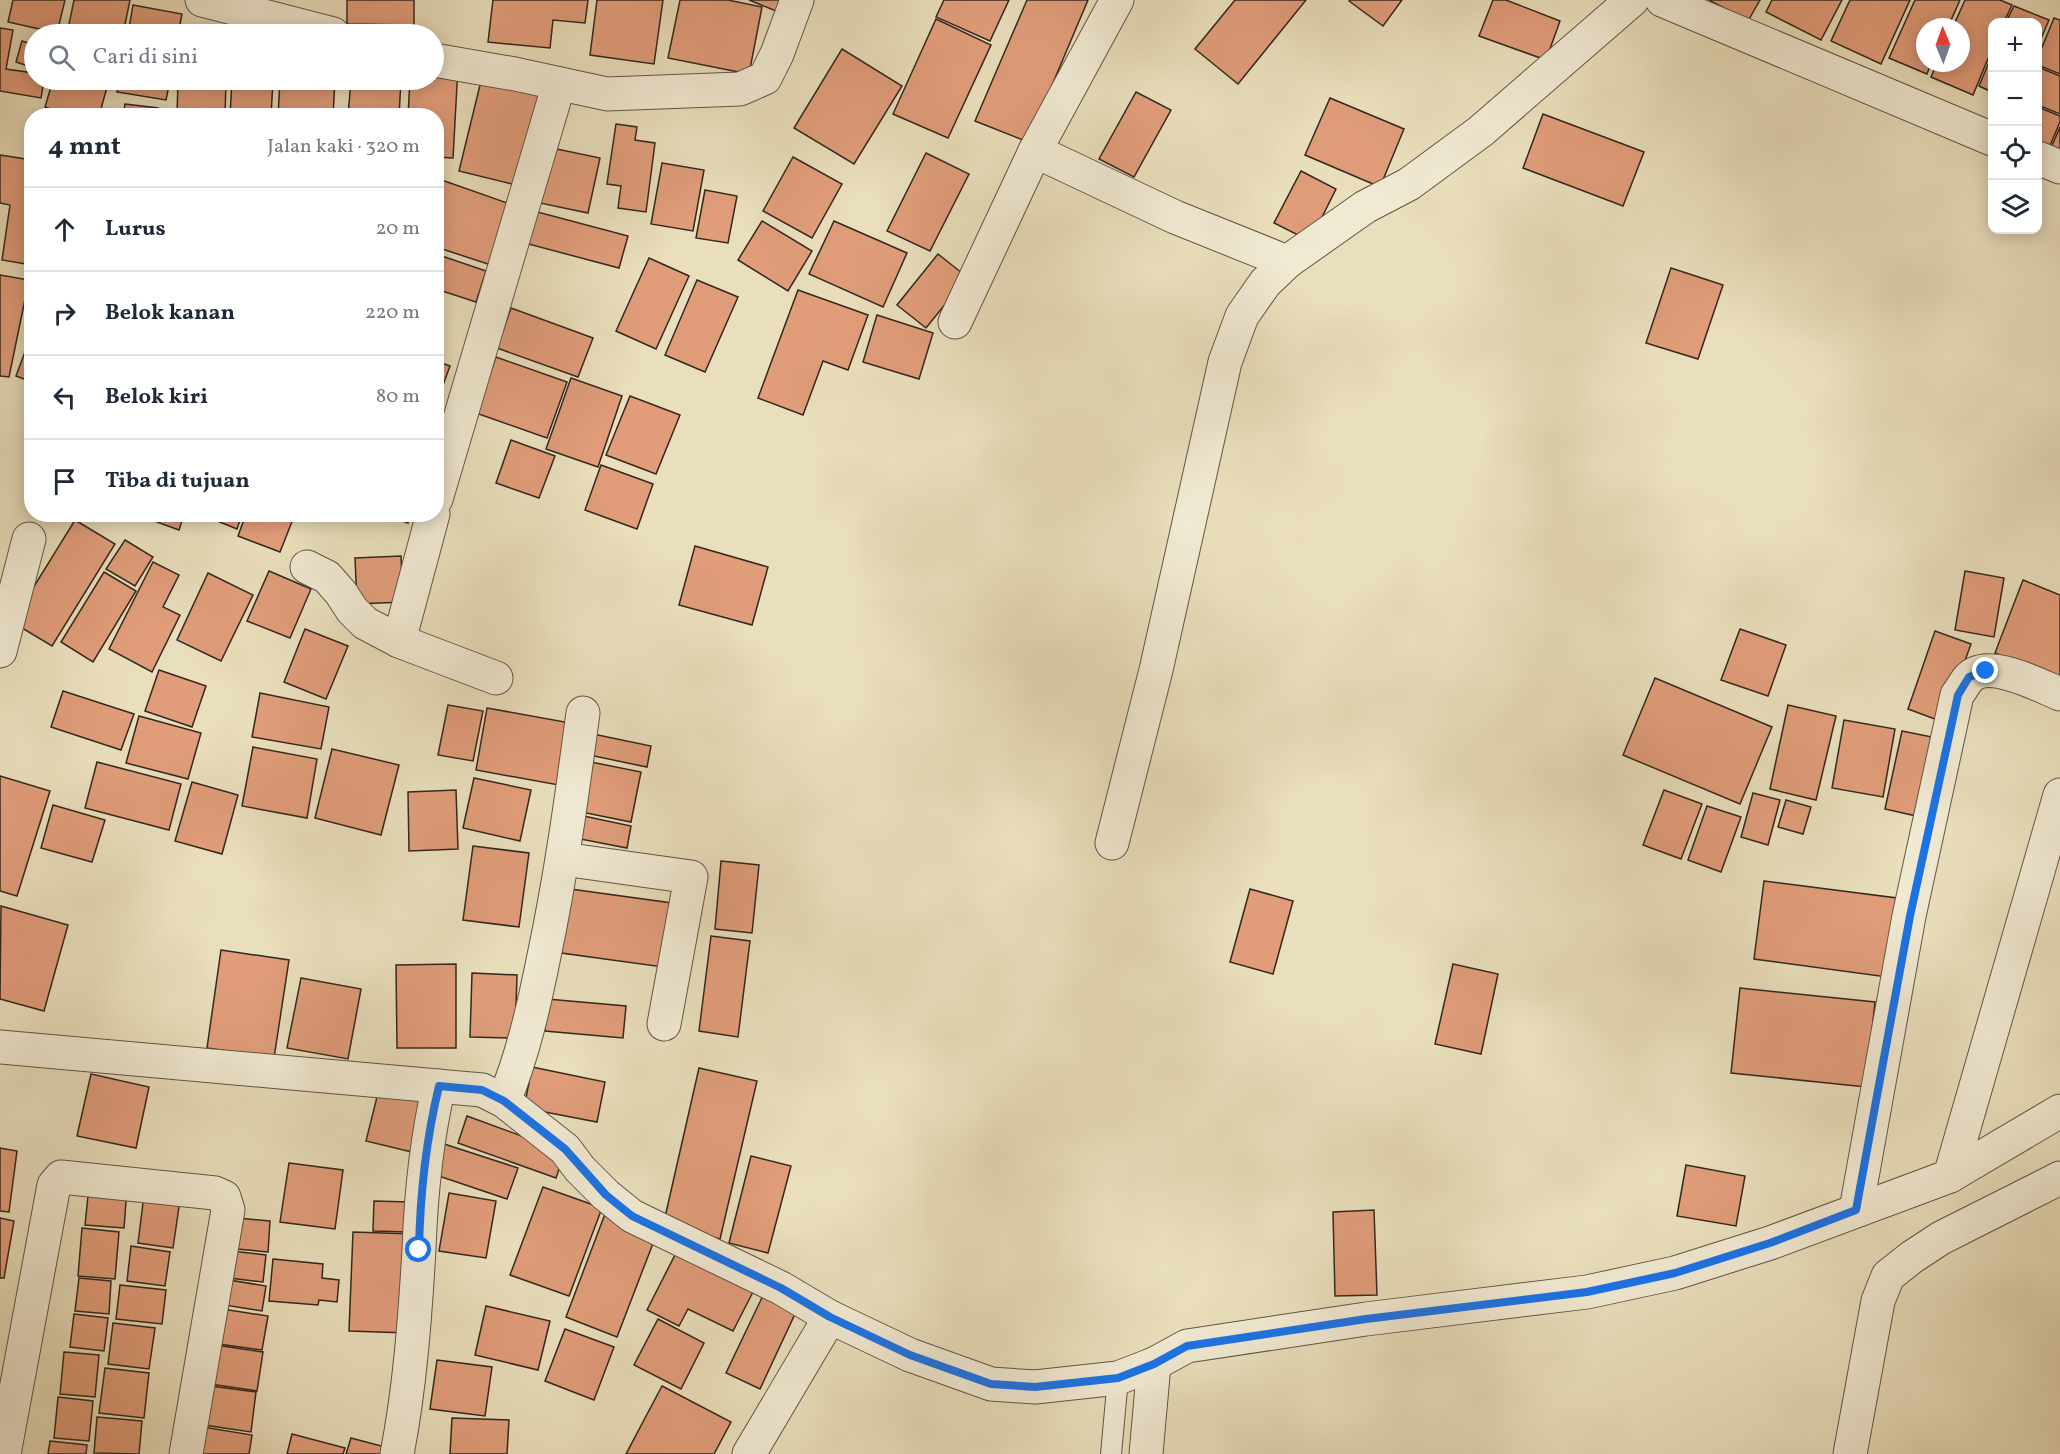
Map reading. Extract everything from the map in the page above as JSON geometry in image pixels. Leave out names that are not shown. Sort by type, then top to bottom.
[{"type":"street","points":[[202,0],[247,6],[302,24]]},
{"type":"street","points":[[444,62],[607,94],[740,89],[765,78],[777,54],[797,0]]},
{"type":"street","points":[[955,322],[1035,151],[1117,0]]},
{"type":"street","points":[[1112,843],[1156,670],[1225,362],[1242,316],[1265,283],[1287,262],[1365,207],[1409,184],[1481,131],[1632,0]]},
{"type":"street","points":[[1662,0],[1988,137]]},
{"type":"street","points":[[444,472],[559,84]]},
{"type":"street","points":[[1035,151],[1175,217],[1287,262]]},
{"type":"street","points":[[2042,160],[2060,167]]},
{"type":"street","points":[[399,641],[431,522]]},
{"type":"street","points":[[0,651],[29,539]]},
{"type":"street","points":[[307,567],[327,578],[365,623],[399,641],[496,678]]},
{"type":"street","points":[[1856,1210],[1910,916],[1958,695],[1969,677],[1986,671],[2007,672],[2060,694]]},
{"type":"street","points":[[504,1101],[515,1074],[533,1012],[563,859],[583,713]]},
{"type":"street","points":[[1950,1176],[2060,795]]},
{"type":"street","points":[[563,859],[691,877],[664,1024]]},
{"type":"street","points":[[0,1047],[482,1090],[504,1101],[565,1149],[606,1195],[632,1216],[781,1288],[830,1317],[910,1355],[991,1384],[1035,1387],[1118,1378],[1154,1364],[1187,1346],[1366,1319],[1587,1292],[1675,1273],[1770,1243],[1950,1176],[2060,1111]]},
{"type":"street","points":[[397,1454],[409,1380],[422,1186],[429,1127],[439,1086]]},
{"type":"street","points":[[4,1454],[54,1185],[61,1177],[215,1194],[224,1197],[227,1203],[228,1210],[186,1454]]},
{"type":"street","points":[[1851,1454],[1878,1300],[1888,1276],[1941,1238],[2060,1178]]},
{"type":"street","points":[[749,1454],[830,1317]]},
{"type":"street","points":[[1146,1454],[1154,1364]]},
{"type":"lane","points":[[1111,1454],[1118,1378]]},
{"type":"building","points":[[13,0],[65,0],[59,24],[24,26],[8,22]]},
{"type":"building","points":[[74,0],[130,0],[125,24],[69,24]]},
{"type":"building","points":[[347,0],[414,0],[414,24],[347,24]]},
{"type":"building","points":[[493,0],[588,0],[585,23],[553,20],[550,48],[488,42]]},
{"type":"building","points":[[597,0],[663,0],[654,64],[590,55]]},
{"type":"building","points":[[680,0],[728,0],[762,7],[749,74],[668,58]]},
{"type":"building","points":[[749,0],[781,0],[776,11]]},
{"type":"building","points":[[944,0],[1009,0],[990,41],[936,17]]},
{"type":"building","points":[[1027,0],[1088,0],[1028,142],[975,121]]},
{"type":"building","points":[[1235,0],[1306,0],[1238,84],[1195,49]]},
{"type":"building","points":[[1350,0],[1402,0],[1383,26]]},
{"type":"building","points":[[1493,0],[1506,0],[1560,21],[1546,60],[1479,36]]},
{"type":"building","points":[[1709,0],[1760,0],[1748,21]]},
{"type":"building","points":[[1772,0],[1842,0],[1821,40],[1766,12]]},
{"type":"building","points":[[1850,0],[1910,0],[1881,64],[1831,41]]},
{"type":"building","points":[[1915,0],[1960,0],[1952,18],[1916,18],[1916,69],[1889,58]]},
{"type":"building","points":[[1965,0],[2000,0],[2012,5],[2006,18],[1988,18],[1988,59],[1973,95],[1931,77],[1933,72],[1970,72],[1970,18],[1957,18]]},
{"type":"building","points":[[133,5],[182,14],[180,24],[130,24]]},
{"type":"building","points":[[2014,6],[2049,20],[2042,37],[2042,18],[2008,18]]},
{"type":"building","points":[[2054,18],[2060,20],[2060,74],[2042,67],[2042,47]]},
{"type":"building","points":[[936,19],[991,45],[948,138],[893,114]]},
{"type":"building","points":[[0,28],[13,30],[6,69],[24,72],[24,90],[42,90],[41,98],[0,91]]},
{"type":"building","points":[[22,41],[24,42],[24,65],[16,62]]},
{"type":"building","points":[[842,49],[902,86],[854,164],[794,128]]},
{"type":"building","points":[[1988,65],[1988,90],[1979,86]]},
{"type":"building","points":[[444,66],[458,67],[453,158],[444,157],[444,108],[408,108],[409,90],[444,90]]},
{"type":"building","points":[[2042,69],[2060,76],[2060,114],[2042,107]]},
{"type":"building","points":[[481,81],[539,94],[516,185],[459,171]]},
{"type":"building","points":[[50,90],[106,90],[101,108],[45,107]]},
{"type":"building","points":[[118,90],[168,90],[166,100],[117,92]]},
{"type":"building","points":[[178,90],[226,90],[225,108],[177,108]]},
{"type":"building","points":[[231,90],[272,90],[271,108],[230,108]]},
{"type":"building","points":[[279,90],[334,90],[333,108],[278,108]]},
{"type":"building","points":[[350,90],[400,90],[399,108],[349,108]]},
{"type":"building","points":[[1136,92],[1171,110],[1134,177],[1099,159]]},
{"type":"building","points":[[1330,98],[1404,129],[1380,187],[1305,155]]},
{"type":"building","points":[[125,104],[158,108],[124,108]]},
{"type":"building","points":[[2042,109],[2060,116],[2060,122],[2045,157],[2042,156]]},
{"type":"building","points":[[1543,114],[1644,152],[1623,206],[1523,168]]},
{"type":"building","points":[[616,124],[637,127],[635,140],[655,143],[646,212],[618,208],[621,186],[607,184]]},
{"type":"building","points":[[2060,127],[2060,162],[2047,157]]},
{"type":"building","points":[[552,148],[600,158],[588,213],[540,203]]},
{"type":"building","points":[[926,153],[969,174],[930,251],[887,231]]},
{"type":"building","points":[[0,155],[24,159],[24,264],[2,260],[10,205],[0,203]]},
{"type":"building","points":[[793,157],[842,184],[812,238],[763,211]]},
{"type":"building","points":[[662,163],[704,170],[693,231],[651,224]]},
{"type":"building","points":[[1301,171],[1336,189],[1310,241],[1274,223]]},
{"type":"building","points":[[444,181],[513,205],[491,265],[444,250]]},
{"type":"building","points":[[705,190],[737,196],[728,243],[696,238]]},
{"type":"building","points":[[530,210],[628,236],[619,268],[521,242]]},
{"type":"building","points":[[762,221],[812,251],[788,291],[738,260]]},
{"type":"building","points":[[834,221],[907,253],[883,307],[809,274]]},
{"type":"building","points":[[938,254],[967,277],[926,328],[897,305]]},
{"type":"building","points":[[444,257],[486,271],[476,302],[444,292]]},
{"type":"building","points":[[649,258],[689,276],[656,349],[616,331]]},
{"type":"building","points":[[1671,268],[1723,285],[1698,359],[1646,343]]},
{"type":"building","points":[[0,275],[24,279],[24,304],[9,377],[0,376]]},
{"type":"building","points":[[697,280],[738,297],[705,372],[665,355]]},
{"type":"building","points":[[798,290],[868,315],[848,370],[823,361],[803,415],[758,398]]},
{"type":"building","points":[[511,308],[593,338],[578,377],[497,348]]},
{"type":"building","points":[[877,315],[933,333],[919,379],[863,362]]},
{"type":"building","points":[[24,354],[24,379],[16,376]]},
{"type":"building","points":[[496,357],[567,382],[547,438],[476,413]]},
{"type":"building","points":[[444,364],[450,366],[444,382]]},
{"type":"building","points":[[571,378],[622,396],[598,467],[546,449]]},
{"type":"building","points":[[630,396],[680,415],[656,474],[606,455]]},
{"type":"building","points":[[511,440],[555,456],[539,498],[496,483]]},
{"type":"building","points":[[601,465],[653,484],[637,529],[585,510]]},
{"type":"building","points":[[74,522],[78,522],[115,544],[52,646],[12,622]]},
{"type":"building","points":[[157,522],[182,522],[179,530]]},
{"type":"building","points":[[220,522],[239,522],[237,529]]},
{"type":"building","points":[[243,522],[292,522],[280,552],[238,536]]},
{"type":"building","points":[[125,540],[153,557],[135,586],[106,569]]},
{"type":"building","points":[[695,546],[768,567],[752,625],[679,605]]},
{"type":"building","points":[[401,556],[403,602],[357,604],[355,558]]},
{"type":"building","points":[[153,562],[179,575],[163,607],[180,615],[152,672],[109,649]]},
{"type":"building","points":[[269,571],[311,589],[290,638],[247,621]]},
{"type":"building","points":[[1965,571],[2004,578],[1994,637],[1955,630]]},
{"type":"building","points":[[104,572],[136,591],[93,662],[61,642]]},
{"type":"building","points":[[208,573],[253,595],[221,661],[177,640]]},
{"type":"building","points":[[2023,580],[2060,595],[2060,678],[1995,653]]},
{"type":"building","points":[[305,629],[348,646],[326,699],[284,682]]},
{"type":"building","points":[[1740,629],[1786,645],[1768,696],[1721,680]]},
{"type":"building","points":[[1935,631],[1971,644],[1943,722],[1908,709]]},
{"type":"building","points":[[159,670],[206,686],[192,727],[145,711]]},
{"type":"building","points":[[1655,678],[1772,727],[1740,804],[1623,755]]},
{"type":"building","points":[[63,691],[134,714],[121,750],[51,727]]},
{"type":"building","points":[[260,693],[329,707],[321,749],[252,737]]},
{"type":"building","points":[[448,705],[483,711],[473,761],[438,755]]},
{"type":"building","points":[[1788,705],[1836,716],[1816,800],[1770,789]]},
{"type":"building","points":[[487,708],[576,724],[564,786],[476,770]]},
{"type":"building","points":[[139,716],[201,733],[188,779],[126,763]]},
{"type":"building","points":[[1844,720],[1895,729],[1883,797],[1832,788]]},
{"type":"building","points":[[1902,731],[1942,739],[1925,818],[1885,809]]},
{"type":"building","points":[[593,734],[651,746],[647,767],[589,755]]},
{"type":"building","points":[[253,747],[317,759],[307,818],[242,806]]},
{"type":"building","points":[[332,749],[399,765],[381,835],[315,818]]},
{"type":"building","points":[[97,762],[181,784],[169,830],[85,808]]},
{"type":"building","points":[[591,762],[641,772],[631,822],[581,812]]},
{"type":"building","points":[[0,776],[50,791],[17,896],[0,891]]},
{"type":"building","points":[[474,778],[531,790],[520,841],[463,828]]},
{"type":"building","points":[[192,782],[238,795],[222,854],[175,841]]},
{"type":"building","points":[[456,790],[458,849],[409,851],[408,792]]},
{"type":"building","points":[[1664,790],[1702,804],[1681,859],[1643,845]]},
{"type":"building","points":[[1753,793],[1780,800],[1768,845],[1741,837]]},
{"type":"building","points":[[1786,800],[1811,807],[1803,834],[1778,827]]},
{"type":"building","points":[[53,805],[105,820],[92,862],[41,848]]},
{"type":"building","points":[[1707,806],[1741,817],[1721,872],[1688,860]]},
{"type":"building","points":[[579,815],[631,826],[627,848],[575,838]]},
{"type":"building","points":[[473,846],[529,853],[519,927],[463,920]]},
{"type":"building","points":[[721,861],[759,865],[752,933],[715,929]]},
{"type":"building","points":[[1764,881],[1897,898],[1887,977],[1754,959]]},
{"type":"building","points":[[563,888],[672,903],[663,967],[554,952]]},
{"type":"building","points":[[1250,889],[1293,901],[1273,974],[1230,962]]},
{"type":"building","points":[[1,906],[68,925],[44,1011],[0,999]]},
{"type":"building","points":[[711,936],[750,941],[738,1037],[699,1031]]},
{"type":"building","points":[[221,950],[289,960],[274,1058],[207,1048]]},
{"type":"building","points":[[456,964],[456,1048],[397,1048],[396,965]]},
{"type":"building","points":[[1453,964],[1498,974],[1481,1054],[1435,1044]]},
{"type":"building","points":[[472,973],[517,975],[515,1038],[470,1037]]},
{"type":"building","points":[[301,978],[361,989],[348,1059],[287,1048]]},
{"type":"building","points":[[1740,988],[1875,1002],[1866,1087],[1731,1073]]},
{"type":"building","points":[[547,999],[626,1006],[623,1038],[545,1031]]},
{"type":"building","points":[[532,1067],[605,1082],[597,1122],[524,1108]]},
{"type":"building","points":[[699,1068],[757,1081],[720,1239],[663,1226]]},
{"type":"building","points":[[91,1074],[149,1087],[136,1148],[77,1136]]},
{"type":"building","points":[[379,1089],[429,1101],[416,1153],[366,1141]]},
{"type":"building","points":[[467,1116],[565,1152],[556,1178],[458,1143]]},
{"type":"building","points":[[438,1142],[518,1168],[507,1199],[427,1172]]},
{"type":"building","points":[[0,1148],[17,1151],[9,1212],[0,1211]]},
{"type":"building","points":[[751,1156],[791,1166],[768,1253],[729,1243]]},
{"type":"building","points":[[289,1163],[343,1170],[335,1229],[280,1222]]},
{"type":"building","points":[[1686,1165],[1745,1176],[1736,1226],[1677,1216]]},
{"type":"building","points":[[89,1186],[127,1189],[124,1228],[85,1225]]},
{"type":"building","points":[[543,1187],[602,1208],[569,1296],[510,1275]]},
{"type":"building","points":[[449,1193],[496,1201],[486,1258],[439,1251]]},
{"type":"building","points":[[144,1195],[180,1200],[173,1248],[138,1243]]},
{"type":"building","points":[[374,1201],[409,1202],[408,1232],[373,1231]]},
{"type":"building","points":[[1374,1210],[1377,1295],[1335,1296],[1333,1212]]},
{"type":"building","points":[[605,1214],[657,1233],[617,1337],[566,1317]]},
{"type":"building","points":[[228,1217],[270,1221],[268,1252],[226,1248]]},
{"type":"building","points":[[0,1218],[14,1221],[4,1278],[0,1278]]},
{"type":"building","points":[[82,1228],[119,1232],[115,1279],[78,1276]]},
{"type":"building","points":[[353,1232],[413,1234],[408,1333],[349,1331]]},
{"type":"building","points":[[680,1245],[757,1284],[733,1331],[688,1309],[679,1326],[647,1310]]},
{"type":"building","points":[[131,1246],[170,1252],[165,1286],[127,1281]]},
{"type":"building","points":[[232,1251],[266,1255],[263,1282],[229,1278]]},
{"type":"building","points":[[273,1259],[323,1264],[322,1278],[339,1280],[337,1302],[319,1300],[318,1305],[269,1301]]},
{"type":"building","points":[[79,1278],[111,1281],[109,1314],[75,1311]]},
{"type":"building","points":[[223,1279],[266,1286],[262,1311],[218,1304]]},
{"type":"building","points":[[120,1285],[166,1290],[162,1324],[116,1319]]},
{"type":"building","points":[[768,1285],[801,1301],[760,1389],[726,1373]]},
{"type":"building","points":[[486,1306],[550,1321],[538,1370],[475,1355]]},
{"type":"building","points":[[216,1308],[268,1316],[262,1350],[211,1343]]},
{"type":"building","points":[[74,1314],[108,1318],[104,1351],[70,1347]]},
{"type":"building","points":[[658,1319],[704,1343],[681,1389],[634,1365]]},
{"type":"building","points":[[113,1323],[155,1328],[149,1369],[108,1364]]},
{"type":"building","points":[[565,1329],[614,1347],[594,1400],[545,1381]]},
{"type":"building","points":[[209,1344],[263,1352],[257,1391],[203,1383]]},
{"type":"building","points":[[64,1352],[99,1355],[95,1397],[60,1394]]},
{"type":"building","points":[[437,1360],[492,1367],[485,1416],[430,1409]]},
{"type":"building","points":[[105,1368],[149,1373],[144,1418],[99,1413]]},
{"type":"building","points":[[203,1385],[256,1392],[251,1432],[197,1424]]},
{"type":"building","points":[[662,1386],[731,1422],[714,1454],[626,1454]]},
{"type":"building","points":[[58,1397],[93,1401],[89,1441],[54,1438]]},
{"type":"building","points":[[97,1417],[142,1421],[139,1454],[94,1453]]},
{"type":"building","points":[[452,1418],[509,1420],[507,1454],[450,1454]]},
{"type":"building","points":[[197,1426],[252,1435],[249,1454],[192,1454]]},
{"type":"building","points":[[292,1434],[345,1448],[343,1454],[287,1454]]},
{"type":"building","points":[[351,1438],[385,1447],[383,1454],[346,1454]]},
{"type":"building","points":[[50,1441],[87,1445],[86,1454],[48,1454]]},
{"type":"route","points":[[419,1250],[422,1186],[429,1127],[439,1086],[482,1090],[504,1101],[565,1149],[606,1195],[632,1216],[781,1288],[830,1317],[910,1355],[991,1384],[1035,1387],[1118,1378],[1154,1364],[1187,1346],[1366,1319],[1587,1292],[1675,1273],[1770,1243],[1856,1210],[1910,916],[1958,695],[1969,677],[1986,671]]}]
